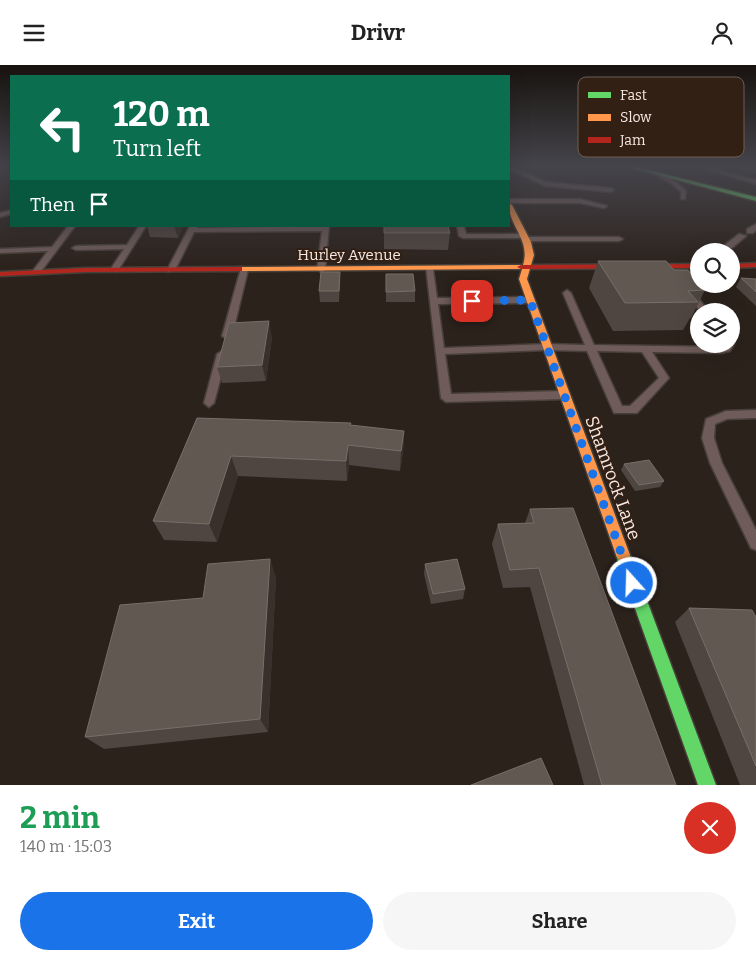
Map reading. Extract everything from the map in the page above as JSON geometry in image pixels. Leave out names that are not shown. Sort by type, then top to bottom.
[{"type":"street","points":[[512,219],[525,238]]},
{"type":"street","name":"Shamrock Lane","points":[[525,238],[530,255],[523,279],[706,785]]},
{"type":"street","points":[[740,266],[756,265]]},
{"type":"street","name":"Hurley Avenue","points":[[0,274],[36,271],[429,269],[527,266],[674,270],[690,267]]},
{"type":"lane","points":[[510,203],[580,201],[604,207]]},
{"type":"lane","points":[[36,271],[71,227]]},
{"type":"lane","points":[[114,270],[142,227]]},
{"type":"lane","points":[[460,227],[464,236],[619,239]]},
{"type":"lane","points":[[171,270],[193,228],[326,228],[321,270]]},
{"type":"lane","points":[[732,243],[742,236]]},
{"type":"lane","points":[[76,248],[130,247]]},
{"type":"lane","points":[[0,251],[54,249]]},
{"type":"lane","points":[[429,269],[446,398],[564,395]]},
{"type":"lane","points":[[209,403],[244,270]]},
{"type":"lane","points":[[683,284],[698,303]]},
{"type":"lane","points":[[567,293],[618,410],[632,410],[664,378],[646,349]]},
{"type":"lane","points":[[433,301],[530,300]]},
{"type":"lane","points":[[439,351],[547,347],[690,350]]},
{"type":"lane","points":[[756,414],[726,415],[710,422],[708,438],[716,463],[756,545]]},
{"type":"building","points":[[384,227],[448,227],[450,233],[384,233]]},
{"type":"building","points":[[598,261],[666,261],[674,270],[688,270],[690,272],[690,291],[688,291],[698,302],[625,303]]},
{"type":"building","points":[[321,272],[340,272],[339,291],[319,291]]},
{"type":"building","points":[[386,274],[413,274],[415,291],[386,292]]},
{"type":"building","points":[[741,278],[756,279],[756,292]]},
{"type":"building","points":[[269,321],[262,365],[217,367],[229,323]]},
{"type":"building","points":[[197,418],[351,423],[350,425],[404,431],[401,451],[348,445],[346,461],[231,456],[209,524],[153,521]]},
{"type":"building","points":[[649,460],[664,481],[639,485],[624,464]]},
{"type":"building","points":[[573,508],[676,785],[602,785],[539,568],[510,570],[498,524],[534,523],[530,509]]},
{"type":"building","points":[[270,559],[260,719],[85,737],[120,605],[203,598],[208,564]]},
{"type":"building","points":[[457,559],[465,589],[433,594],[425,564]]},
{"type":"building","points":[[689,608],[752,610],[756,617],[756,766]]},
{"type":"building","points":[[541,758],[553,785],[471,785]]},
{"type":"traffic: fast","points":[[623,555],[707,785]]},
{"type":"traffic: slow","points":[[510,207],[527,242],[530,255],[523,279],[623,555]]},
{"type":"traffic: slow","points":[[239,269],[521,267]]},
{"type":"traffic: jam","points":[[740,266],[756,265]]},
{"type":"traffic: jam","points":[[521,267],[690,266]]},
{"type":"traffic: jam","points":[[0,274],[85,270],[239,269]]},
{"type":"route","points":[[472,301],[530,300],[632,583]]}]
